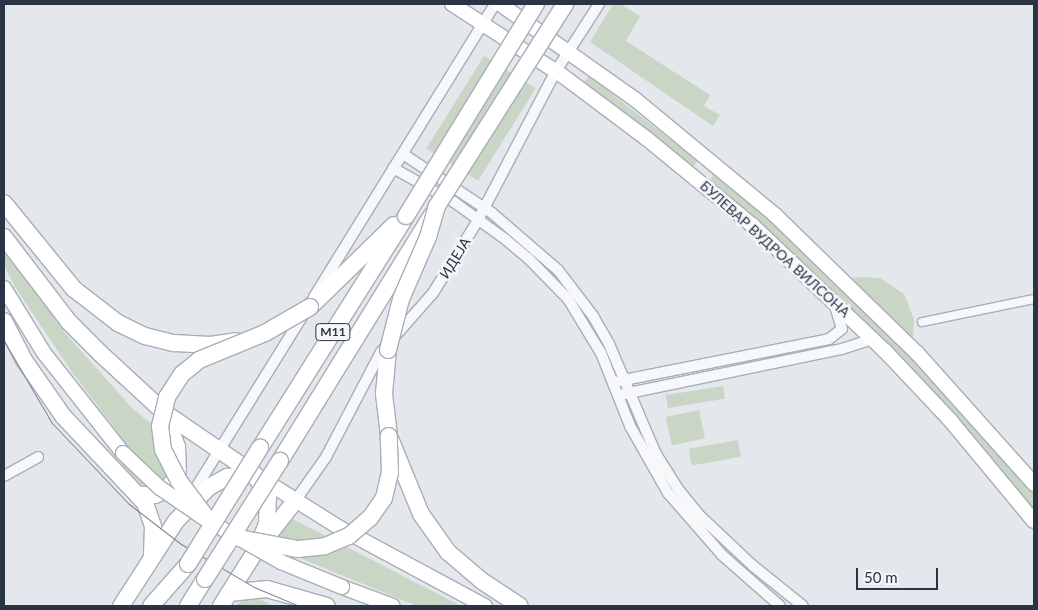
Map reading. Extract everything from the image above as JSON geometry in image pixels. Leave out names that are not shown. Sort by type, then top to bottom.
[{"type":"main road","name":"БУЛЕВАР ВУДРОА ВИЛСОНА","points":[[452,4],[556,71],[708,188],[872,338],[950,420],[1034,521]]},
{"type":"main road","name":"БУЛЕВАР ВУДРОА ВИЛСОНА","points":[[500,4],[569,51],[643,106],[775,215],[917,352],[1034,484]]},
{"type":"main road","name":"M11","points":[[162,606],[536,4]]},
{"type":"main road","name":"M11","points":[[188,606],[565,4]]},
{"type":"main road","points":[[4,203],[34,244],[80,294],[132,331],[191,345],[242,340]]},
{"type":"main road","points":[[239,538],[298,549],[325,546],[349,536],[370,518],[384,498],[390,473],[389,436],[384,394],[388,350],[401,298],[428,237],[437,206]]},
{"type":"main road","points":[[210,522],[168,464],[161,444],[161,415],[167,397],[190,366],[242,340],[291,320],[324,296],[377,240],[406,216]]},
{"type":"main road","points":[[4,237],[69,322],[165,412],[218,452],[295,501],[485,606]]},
{"type":"main road","points":[[4,288],[49,361],[123,453],[160,488],[210,522],[281,562],[393,606]]},
{"type":"main road","points":[[4,321],[24,360],[54,404],[105,464],[138,495],[152,520],[152,556]]},
{"type":"main road","points":[[138,495],[154,495],[166,490],[178,475],[178,456],[165,412]]},
{"type":"main road","points":[[389,436],[406,482],[429,529],[462,565],[514,603]]},
{"type":"main road","points":[[121,606],[176,521],[216,482],[241,474],[254,474]]},
{"type":"main road","points":[[254,474],[264,488],[270,504],[267,524],[256,552]]},
{"type":"main road","points":[[225,600],[256,552],[295,501]]},
{"type":"main road","points":[[151,606],[188,564]]},
{"type":"main road","points":[[194,606],[205,579]]},
{"type":"main road","points":[[225,600],[267,589],[327,606]]},
{"type":"street","points":[[176,521],[495,4]]},
{"type":"street","name":"ИДЕЈА","points":[[295,501],[326,458],[381,352],[433,293],[486,208],[556,71],[599,4]]},
{"type":"street","points":[[402,154],[486,208],[526,240],[575,290],[610,344],[656,454],[678,489],[700,516],[752,565],[803,606]]},
{"type":"street","points":[[393,168],[422,182],[478,220],[528,258],[568,299],[597,345],[642,450],[668,493],[722,555],[780,606]]},
{"type":"street","points":[[922,322],[1034,299]]},
{"type":"street","points":[[614,383],[829,339],[842,329],[832,300]]},
{"type":"street","points":[[618,395],[842,349],[872,338]]},
{"type":"street","points":[[4,476],[38,457]]},
{"type":"green space","points":[[613,4],[620,4],[640,16],[626,41],[710,95],[704,106],[720,115],[713,126],[590,42]]},
{"type":"green space","points":[[484,56],[536,88],[478,181],[426,148]]},
{"type":"green space","points":[[589,76],[698,161],[693,167],[584,82]]},
{"type":"green space","points":[[716,164],[775,215],[1034,484],[1034,521],[950,420],[708,188]]},
{"type":"green space","points":[[4,249],[65,333],[132,408],[165,435],[171,467],[165,485],[145,489],[122,465],[132,451],[72,372],[15,287],[4,265]]},
{"type":"green space","points":[[858,277],[880,278],[904,294],[914,319],[913,341],[850,279]]},
{"type":"green space","points":[[723,386],[725,399],[668,408],[666,395]]},
{"type":"green space","points":[[699,410],[705,438],[672,445],[666,417]]},
{"type":"green space","points":[[738,440],[741,457],[692,465],[689,449]]},
{"type":"green space","points":[[287,516],[461,606],[417,606],[268,545]]},
{"type":"green space","points":[[250,594],[273,606],[235,606]]},
{"type":"tram line","points":[[4,341],[52,423],[129,504],[181,544],[254,587],[299,606]]}]
